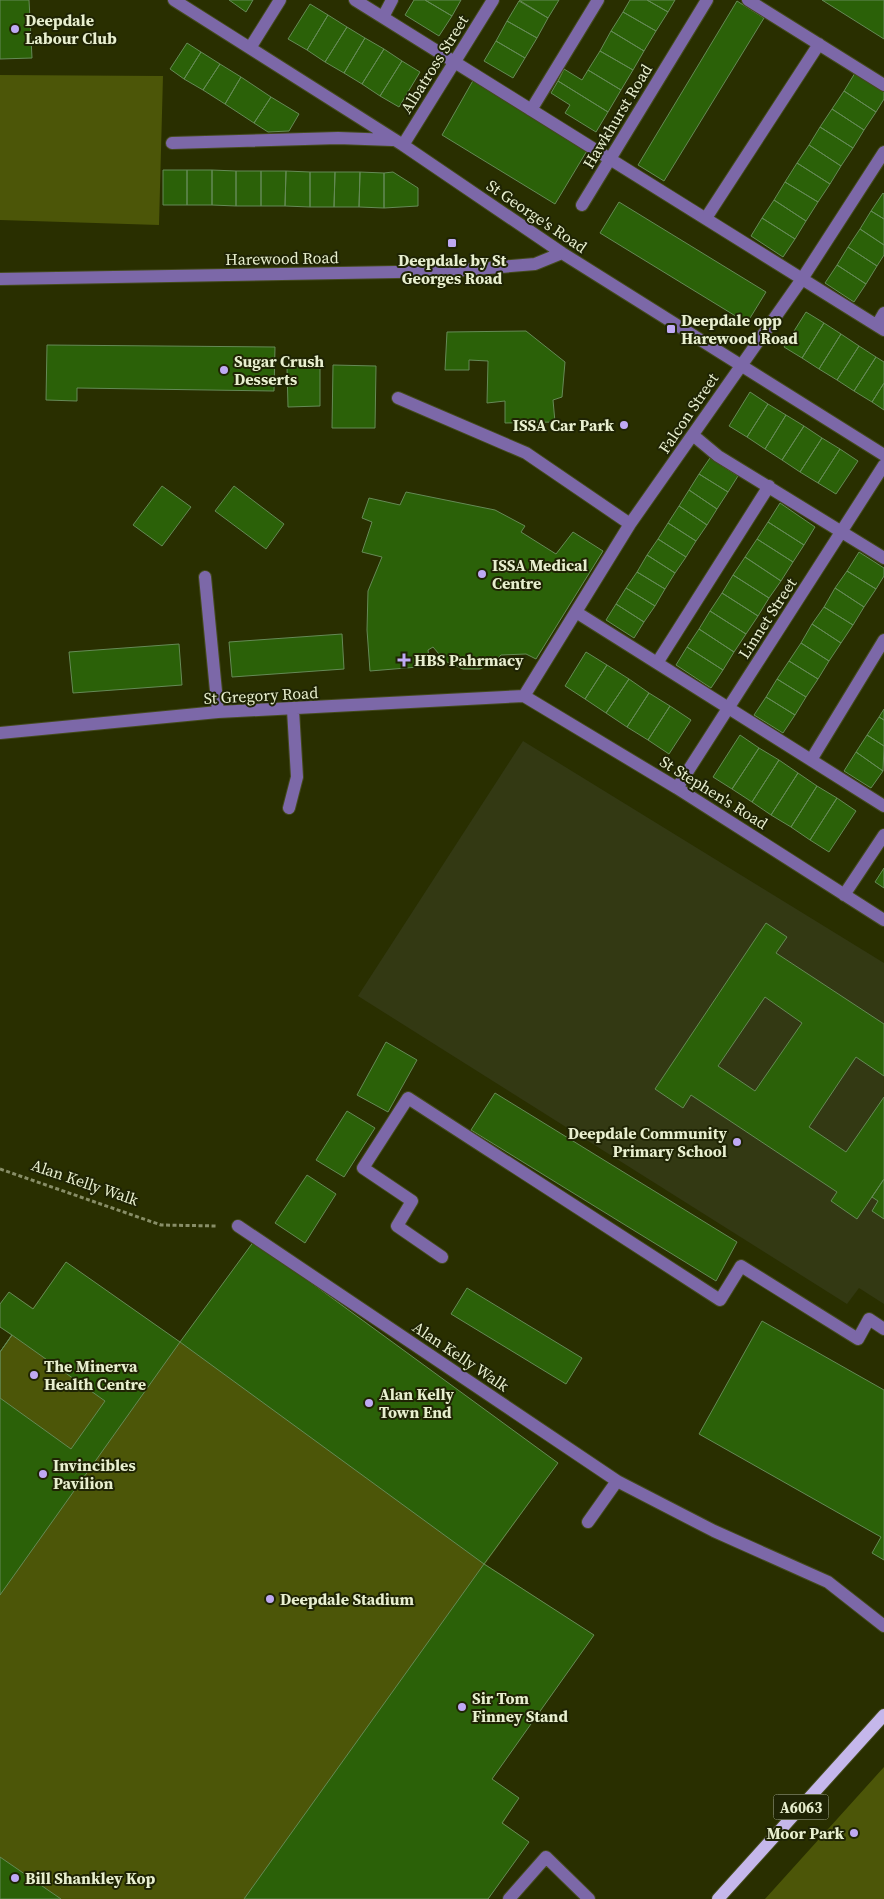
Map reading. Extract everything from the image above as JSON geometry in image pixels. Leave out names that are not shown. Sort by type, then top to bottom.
[{"type":"main road","name":"A6063","points":[[718,1899],[884,1715]]},
{"type":"street","name":"St George's Road","points":[[174,0],[398,142],[562,254],[884,455]]},
{"type":"street","points":[[250,48],[280,0]]},
{"type":"street","points":[[356,0],[880,327],[884,313]]},
{"type":"street","points":[[383,17],[392,0]]},
{"type":"street","name":"Albatross Street","points":[[398,142],[454,62],[492,0]]},
{"type":"street","points":[[532,110],[598,0]]},
{"type":"street","name":"Hawkhurst Road","points":[[582,205],[707,0]]},
{"type":"street","points":[[748,0],[884,85]]},
{"type":"street","points":[[706,218],[819,44]]},
{"type":"street","points":[[172,143],[338,138],[398,142]]},
{"type":"street","name":"Falcon Street","points":[[524,696],[630,524],[694,436],[724,388],[802,279],[884,152]]},
{"type":"street","name":"Harewood Road","points":[[0,280],[453,271],[535,264],[562,254]]},
{"type":"street","points":[[398,398],[526,453],[630,524]]},
{"type":"street","points":[[694,436],[718,456],[884,558]]},
{"type":"street","name":"Linnet Street","points":[[678,788],[884,465]]},
{"type":"street","points":[[657,663],[769,486]]},
{"type":"street","points":[[205,577],[218,712]]},
{"type":"street","points":[[576,612],[884,806]]},
{"type":"street","points":[[811,760],[884,640]]},
{"type":"street","name":"St Gregory Road","points":[[0,733],[218,712],[293,710],[524,696]]},
{"type":"street","name":"St Stephen's Road","points":[[524,696],[678,788],[884,920]]},
{"type":"street","points":[[289,808],[298,777],[293,710]]},
{"type":"street","points":[[844,895],[884,835]]},
{"type":"street","points":[[442,1257],[397,1226],[412,1201],[363,1168],[408,1098],[720,1300],[741,1266],[858,1339],[869,1319],[884,1328]]},
{"type":"street","name":"Alan Kelly Walk","points":[[238,1226],[618,1481],[714,1531],[828,1582],[884,1626]]},
{"type":"street","points":[[588,1522],[618,1481]]},
{"type":"street","points":[[509,1899],[546,1857],[589,1899]]},
{"type":"path","name":"Alan Kelly Walk","points":[[0,1169],[161,1225],[238,1226]]},
{"type":"shaded area","name":"Deepdale Community Primary School","points":[[523,741],[884,963],[884,1304],[859,1288],[847,1304],[358,996]]},
{"type":"green space","points":[[0,75],[163,76],[159,225],[0,220]]},
{"type":"green space","name":"Deepdale Stadium","points":[[254,1241],[558,1463],[485,1564],[594,1635],[492,1779],[519,1798],[503,1823],[529,1842],[488,1899],[0,1899],[0,1352],[11,1335],[0,1327],[0,1304],[9,1292],[33,1308],[66,1262],[180,1342]]},
{"type":"green space","name":"Moor Park","points":[[884,1767],[884,1899],[765,1899]]},
{"type":"building","name":"Deepdale Labour Club","points":[[0,0],[29,0],[32,58],[0,59]]},
{"type":"building","points":[[229,0],[253,0],[246,12]]},
{"type":"building","points":[[414,0],[425,0],[452,16],[439,36],[405,15]]},
{"type":"building","points":[[425,0],[461,0],[452,16]]},
{"type":"building","points":[[519,0],[559,0],[548,18]]},
{"type":"building","points":[[630,0],[647,0],[668,12],[656,31],[623,12]]},
{"type":"building","points":[[647,0],[675,0],[668,12]]},
{"type":"building","points":[[822,0],[884,0],[884,39]]},
{"type":"building","points":[[519,1],[548,18],[537,38],[507,21]]},
{"type":"building","points":[[737,1],[764,18],[664,181],[638,165]]},
{"type":"building","points":[[310,4],[328,15],[307,50],[288,39]]},
{"type":"building","points":[[623,12],[656,31],[644,51],[611,31]]},
{"type":"building","points":[[328,15],[347,27],[325,62],[307,50]]},
{"type":"building","points":[[507,21],[537,38],[525,58],[496,41]]},
{"type":"building","points":[[347,27],[365,38],[344,73],[325,62]]},
{"type":"building","points":[[611,31],[644,51],[633,70],[600,51]]},
{"type":"building","points":[[365,38],[384,49],[362,84],[344,73]]},
{"type":"building","points":[[496,41],[525,58],[513,78],[484,61]]},
{"type":"building","points":[[187,43],[201,52],[184,79],[170,69]]},
{"type":"building","points":[[384,49],[402,61],[380,96],[362,84]]},
{"type":"building","points":[[600,51],[633,70],[621,90],[588,70]]},
{"type":"building","points":[[201,52],[220,64],[203,90],[184,79]]},
{"type":"building","points":[[402,61],[420,72],[399,107],[380,96]]},
{"type":"building","points":[[220,64],[241,77],[225,104],[203,90]]},
{"type":"building","points":[[564,69],[582,80],[588,70],[621,90],[608,112],[558,81]]},
{"type":"building","points":[[855,73],[884,91],[884,99],[876,112],[844,91]]},
{"type":"building","points":[[241,77],[271,97],[254,123],[225,104]]},
{"type":"building","points":[[475,77],[588,149],[555,204],[442,135]]},
{"type":"building","points":[[558,81],[608,112],[596,132],[565,113],[570,105],[551,93]]},
{"type":"building","points":[[844,91],[876,112],[864,130],[832,109]]},
{"type":"building","points":[[271,97],[299,114],[289,131],[268,132],[254,123]]},
{"type":"building","points":[[832,109],[864,130],[853,148],[820,127]]},
{"type":"building","points":[[820,127],[853,148],[841,166],[809,145]]},
{"type":"building","points":[[809,145],[841,166],[830,184],[797,163]]},
{"type":"building","points":[[797,163],[830,184],[818,202],[785,182]]},
{"type":"building","points":[[163,170],[187,170],[187,205],[163,205]]},
{"type":"building","points":[[187,170],[212,170],[212,205],[187,205]]},
{"type":"building","points":[[212,170],[236,171],[236,206],[212,205]]},
{"type":"building","points":[[236,171],[261,171],[261,206],[236,206]]},
{"type":"building","points":[[261,171],[286,171],[285,206],[261,206]]},
{"type":"building","points":[[286,171],[310,172],[310,207],[285,206]]},
{"type":"building","points":[[310,172],[335,172],[334,207],[310,207]]},
{"type":"building","points":[[335,172],[360,172],[359,207],[334,207]]},
{"type":"building","points":[[360,172],[384,173],[384,208],[359,207]]},
{"type":"building","points":[[393,172],[418,188],[418,206],[384,208],[384,173]]},
{"type":"building","points":[[785,182],[818,202],[806,221],[774,200]]},
{"type":"building","points":[[884,194],[884,219],[871,211]]},
{"type":"building","points":[[774,200],[806,221],[795,239],[762,218]]},
{"type":"building","points":[[619,202],[766,292],[747,323],[600,233]]},
{"type":"building","points":[[871,211],[884,219],[884,245],[860,229]]},
{"type":"building","points":[[762,218],[795,239],[783,257],[751,236]]},
{"type":"building","points":[[860,229],[884,245],[884,255],[877,266],[848,247]]},
{"type":"building","points":[[848,247],[877,266],[866,284],[837,265]]},
{"type":"building","points":[[837,265],[866,284],[854,302],[825,283]]},
{"type":"building","points":[[806,312],[824,323],[802,358],[784,347]]},
{"type":"building","points":[[824,323],[841,334],[819,369],[802,358]]},
{"type":"building","points":[[526,331],[565,362],[562,397],[553,400],[555,422],[505,423],[505,401],[487,403],[488,361],[469,360],[469,370],[445,370],[447,332]]},
{"type":"building","points":[[841,334],[859,346],[837,380],[819,369]]},
{"type":"building","points":[[47,345],[275,347],[274,391],[77,388],[77,401],[46,400]]},
{"type":"building","points":[[859,346],[876,357],[854,391],[837,380]]},
{"type":"building","points":[[876,357],[884,362],[884,383],[872,402],[854,391]]},
{"type":"building","points":[[333,365],[376,366],[375,428],[332,428]]},
{"type":"building","points":[[287,367],[320,367],[320,406],[288,407]]},
{"type":"building","points":[[884,383],[884,410],[872,402]]},
{"type":"building","points":[[750,392],[768,404],[747,437],[729,426]]},
{"type":"building","points":[[768,404],[786,415],[765,449],[747,437]]},
{"type":"building","points":[[786,415],[804,426],[782,460],[765,449]]},
{"type":"building","points":[[804,426],[822,438],[800,472],[782,460]]},
{"type":"building","points":[[822,438],[840,449],[818,483],[800,472]]},
{"type":"building","points":[[840,449],[858,461],[836,494],[818,483]]},
{"type":"building","points":[[710,458],[738,476],[728,492],[699,474]]},
{"type":"building","points":[[699,474],[728,492],[717,509],[689,490]]},
{"type":"building","points":[[162,486],[191,507],[162,546],[133,525]]},
{"type":"building","points":[[234,486],[284,524],[266,549],[215,511]]},
{"type":"building","points":[[689,490],[717,509],[707,525],[679,506]]},
{"type":"building","name":"ISSA Medical Centre","points":[[406,492],[495,510],[525,526],[521,532],[556,554],[573,532],[603,551],[536,659],[526,654],[501,655],[493,663],[480,669],[463,669],[445,661],[433,647],[428,650],[430,666],[370,671],[367,630],[368,591],[382,557],[362,552],[372,522],[362,518],[369,498],[400,505]]},
{"type":"building","points":[[780,503],[815,527],[804,545],[768,522]]},
{"type":"building","points":[[679,506],[707,525],[696,541],[668,523]]},
{"type":"building","points":[[768,522],[804,545],[793,562],[757,539]]},
{"type":"building","points":[[668,523],[696,541],[686,557],[658,539]]},
{"type":"building","points":[[658,539],[686,557],[675,573],[647,555]]},
{"type":"building","points":[[757,539],[793,562],[781,581],[745,557]]},
{"type":"building","points":[[859,552],[884,568],[884,576],[876,589],[847,571]]},
{"type":"building","points":[[647,555],[675,573],[665,589],[637,572]]},
{"type":"building","points":[[745,557],[781,581],[769,598],[733,575]]},
{"type":"building","points":[[847,571],[876,589],[864,607],[835,588]]},
{"type":"building","points":[[637,572],[665,589],[655,606],[626,588]]},
{"type":"building","points":[[733,575],[769,598],[758,616],[722,593]]},
{"type":"building","points":[[626,588],[655,606],[644,622],[616,604]]},
{"type":"building","points":[[835,588],[864,607],[853,625],[824,607]]},
{"type":"building","points":[[722,593],[758,616],[746,634],[710,611]]},
{"type":"building","points":[[616,604],[644,622],[634,638],[606,620]]},
{"type":"building","points":[[824,607],[853,625],[841,643],[812,624]]},
{"type":"building","points":[[710,611],[746,634],[734,652],[699,629]]},
{"type":"building","points":[[812,624],[841,643],[829,661],[801,643]]},
{"type":"building","points":[[699,629],[734,652],[723,670],[687,647]]},
{"type":"building","points":[[342,634],[344,669],[232,677],[229,642]]},
{"type":"building","points":[[801,643],[829,661],[818,679],[789,661]]},
{"type":"building","points":[[179,644],[182,685],[73,693],[69,652]]},
{"type":"building","points":[[687,647],[723,670],[711,688],[676,665]]},
{"type":"building","points":[[586,652],[607,665],[585,699],[565,686]]},
{"type":"building","points":[[789,661],[818,679],[806,697],[777,679]]},
{"type":"building","points":[[607,665],[629,679],[606,713],[585,699]]},
{"type":"building","points":[[629,679],[649,693],[627,727],[606,713]]},
{"type":"building","points":[[777,679],[806,697],[795,715],[766,697]]},
{"type":"building","points":[[649,693],[670,706],[648,740],[627,727]]},
{"type":"building","points":[[766,697],[795,715],[783,733],[754,715]]},
{"type":"building","points":[[670,706],[691,720],[669,754],[648,740]]},
{"type":"building","points":[[884,709],[884,720],[879,717]]},
{"type":"building","points":[[879,717],[884,720],[884,746],[867,735]]},
{"type":"building","points":[[740,735],[759,748],[732,789],[713,777]]},
{"type":"building","points":[[867,735],[884,746],[883,771],[856,752]]},
{"type":"building","points":[[759,748],[779,760],[752,802],[732,789]]},
{"type":"building","points":[[856,752],[883,771],[871,788],[844,771]]},
{"type":"building","points":[[779,760],[798,773],[771,815],[752,802]]},
{"type":"building","points":[[798,773],[817,786],[791,827],[771,815]]},
{"type":"building","points":[[817,786],[837,798],[810,840],[791,827]]},
{"type":"building","points":[[837,798],[856,811],[829,852],[810,840]]},
{"type":"building","points":[[884,868],[884,888],[875,882]]},
{"type":"building","points":[[766,923],[787,937],[776,953],[884,1024],[884,1076],[856,1057],[809,1127],[846,1152],[884,1097],[884,1179],[857,1219],[831,1201],[837,1192],[691,1095],[683,1108],[655,1089]],"holes":[[[765,997],[802,1023],[755,1091],[718,1066]]]},
{"type":"building","points":[[386,1042],[417,1060],[388,1112],[357,1095]]},
{"type":"building","points":[[495,1093],[737,1242],[716,1281],[471,1130]]},
{"type":"building","points":[[347,1111],[375,1128],[344,1177],[316,1160]]},
{"type":"building","points":[[307,1175],[336,1194],[305,1243],[275,1223]]},
{"type":"building","points":[[884,1179],[884,1219],[872,1211],[878,1201],[872,1197]]},
{"type":"building","name":"Alan Kelly Town End","points":[[254,1241],[558,1463],[484,1564],[180,1342]]},
{"type":"building","name":"Invincibles Pavilion","points":[[66,1262],[180,1342],[0,1595],[0,1352],[12,1335],[0,1327],[0,1304],[9,1292],[33,1309]]},
{"type":"building","points":[[467,1288],[582,1358],[566,1384],[451,1314]]},
{"type":"building","points":[[762,1321],[884,1390],[884,1560],[872,1553],[881,1537],[699,1434]]},
{"type":"building","name":"The Minerva Health Centre","points":[[12,1335],[105,1401],[71,1449],[0,1398],[0,1352]]},
{"type":"building","name":"Sir Tom Finney Stand","points":[[484,1564],[594,1635],[492,1779],[519,1798],[502,1823],[529,1842],[488,1899],[244,1899]]},
{"type":"building","name":"Bill Shankley Kop","points":[[0,1857],[61,1899],[0,1899]]},
{"type":"place","name":"Deepdale Labour Club","points":[[15,29]]},
{"type":"place","name":"Deepdale by St Georges Road","points":[[452,243]]},
{"type":"place","name":"Deepdale opp Harewood Road","points":[[671,329]]},
{"type":"place","name":"Sugar Crush Desserts","points":[[224,370]]},
{"type":"place","name":"ISSA Car Park","points":[[624,425]]},
{"type":"place","name":"ISSA Medical Centre","points":[[482,574]]},
{"type":"place","name":"HBS Pahrmacy","points":[[404,660]]},
{"type":"place","name":"Deepdale Community Primary School","points":[[737,1142]]},
{"type":"place","name":"The Minerva Health Centre","points":[[34,1375]]},
{"type":"place","name":"Alan Kelly Town End","points":[[369,1403]]},
{"type":"place","name":"Invincibles Pavilion","points":[[43,1474]]},
{"type":"place","name":"Deepdale Stadium","points":[[270,1599]]},
{"type":"place","name":"Sir Tom Finney Stand","points":[[462,1707]]},
{"type":"place","name":"Moor Park","points":[[854,1833]]},
{"type":"place","name":"Bill Shankley Kop","points":[[15,1878]]}]
